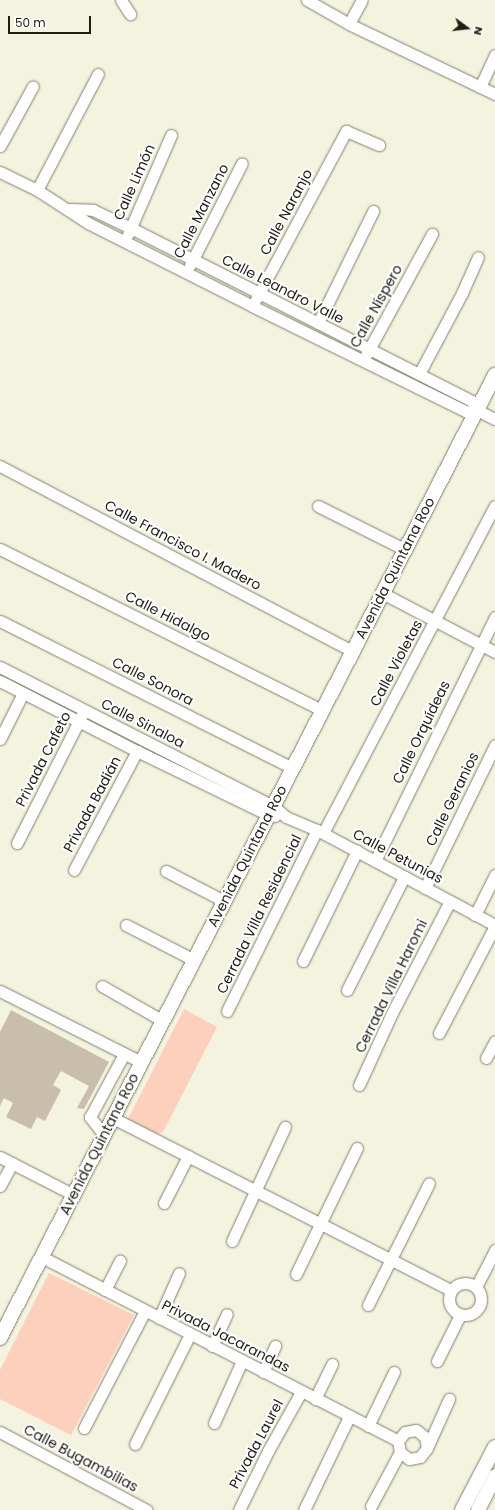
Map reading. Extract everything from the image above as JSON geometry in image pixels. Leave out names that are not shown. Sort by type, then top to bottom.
[{"type":"main road","name":"Avenida Quintana Roo","points":[[0,1338],[271,811],[352,650],[495,375]]},
{"type":"main road","points":[[462,1510],[495,1447]]},
{"type":"main road","points":[[478,1510],[493,1484]]},
{"type":"street","points":[[121,0],[130,14]]},
{"type":"street","points":[[307,0],[349,24],[495,94]]},
{"type":"street","points":[[349,24],[362,0]]},
{"type":"street","points":[[480,87],[495,55]]},
{"type":"street","points":[[37,190],[98,74]]},
{"type":"street","points":[[0,146],[33,86]]},
{"type":"street","name":"Calle Naranjo","points":[[252,306],[346,131],[379,145]]},
{"type":"street","name":"Calle Limón","points":[[124,241],[171,135]]},
{"type":"street","name":"Calle Manzano","points":[[186,272],[242,163]]},
{"type":"street","name":"Calle Leandro Valle","points":[[0,172],[37,190],[68,208],[88,223],[252,306],[466,412],[477,410]]},
{"type":"street","name":"Calle Leandro Valle","points":[[68,208],[93,210],[131,228],[472,401],[477,410],[495,419]]},
{"type":"street","points":[[318,323],[373,211]]},
{"type":"street","name":"Calle Níspero","points":[[363,361],[416,266],[432,234]]},
{"type":"street","points":[[419,374],[462,293],[478,257]]},
{"type":"street","name":"Calle Francisco I. Madero","points":[[0,466],[352,650]]},
{"type":"street","points":[[318,506],[404,549]]},
{"type":"street","name":"Calle Violetas","points":[[320,832],[495,506]]},
{"type":"street","name":"Calle Hidalgo","points":[[0,549],[322,710]]},
{"type":"street","points":[[382,593],[495,652]]},
{"type":"street","name":"Calle Orquídeas","points":[[374,861],[495,617]]},
{"type":"street","name":"Calle Sonora","points":[[0,621],[292,768]]},
{"type":"street","name":"Calle Sinaloa","points":[[0,667],[84,710],[271,811]]},
{"type":"street","name":"Calle Sinaloa","points":[[0,681],[137,751],[271,811]]},
{"type":"street","points":[[0,739],[23,693]]},
{"type":"street","name":"Privada Cafeto","points":[[17,843],[84,710]]},
{"type":"street","name":"Calle Geranios","points":[[425,888],[495,745]]},
{"type":"street","name":"Privada Badián","points":[[74,870],[137,751]]},
{"type":"street","name":"Calle Petunias","points":[[271,811],[320,832],[495,925]]},
{"type":"street","name":"Cerrada Villa Residencial","points":[[227,1011],[320,832]]},
{"type":"street","points":[[303,961],[357,852]]},
{"type":"street","points":[[166,871],[224,901]]},
{"type":"street","points":[[475,915],[495,875]]},
{"type":"street","points":[[347,990],[404,877]]},
{"type":"street","name":"Cerrada Villa Haromi","points":[[359,1085],[392,1013],[450,901]]},
{"type":"street","points":[[126,925],[194,960]]},
{"type":"street","points":[[439,1033],[495,925]]},
{"type":"street","points":[[102,986],[163,1021]]},
{"type":"street","points":[[0,991],[141,1062]]},
{"type":"street","points":[[486,1058],[495,1041]]},
{"type":"street","points":[[104,1135],[90,1117],[124,1054]]},
{"type":"street","points":[[113,1118],[450,1290]]},
{"type":"street","points":[[232,1241],[285,1127]]},
{"type":"street","points":[[296,1274],[357,1148]]},
{"type":"street","points":[[164,1203],[188,1156]]},
{"type":"street","points":[[0,1157],[74,1195]]},
{"type":"street","points":[[0,1186],[12,1163]]},
{"type":"street","points":[[368,1305],[429,1183]]},
{"type":"street","points":[[476,1287],[495,1250]]},
{"type":"street","name":"Privada Jacarandas","points":[[42,1257],[398,1441]]},
{"type":"street","points":[[105,1290],[120,1261]]},
{"type":"street","points":[[159,1318],[179,1273]]},
{"type":"street","points":[[467,1282],[476,1287],[482,1296],[479,1308],[471,1315],[460,1315],[453,1311],[449,1305],[448,1297],[450,1290],[458,1284],[467,1282]]},
{"type":"street","points":[[84,1428],[145,1311]]},
{"type":"street","points":[[212,1346],[227,1314]]},
{"type":"street","points":[[437,1361],[460,1315]]},
{"type":"street","points":[[135,1444],[190,1334]]},
{"type":"street","points":[[263,1372],[275,1346]]},
{"type":"street","points":[[214,1423],[242,1361]]},
{"type":"street","points":[[315,1399],[332,1364]]},
{"type":"street","points":[[368,1426],[394,1372]]},
{"type":"street","name":"Privada Laurel","points":[[239,1510],[268,1451],[301,1392]]},
{"type":"street","points":[[400,1452],[409,1459],[420,1457],[427,1448],[449,1399]]},
{"type":"street","points":[[304,1510],[350,1417]]},
{"type":"street","points":[[371,1506],[400,1452],[398,1441],[405,1432],[416,1430],[426,1436],[427,1448]]},
{"type":"street","name":"Calle Bugambilias","points":[[0,1432],[147,1510]]},
{"type":"shaded area","points":[[184,1009],[217,1027],[163,1132],[157,1134],[128,1119]]},
{"type":"shaded area","points":[[49,1273],[134,1315],[71,1435],[0,1399],[0,1370]]},
{"type":"building","points":[[11,1010],[109,1062],[84,1109],[77,1108],[89,1086],[61,1071],[53,1085],[61,1090],[45,1121],[37,1117],[31,1129],[6,1117],[13,1103],[4,1098],[0,1106],[0,1032]]}]
